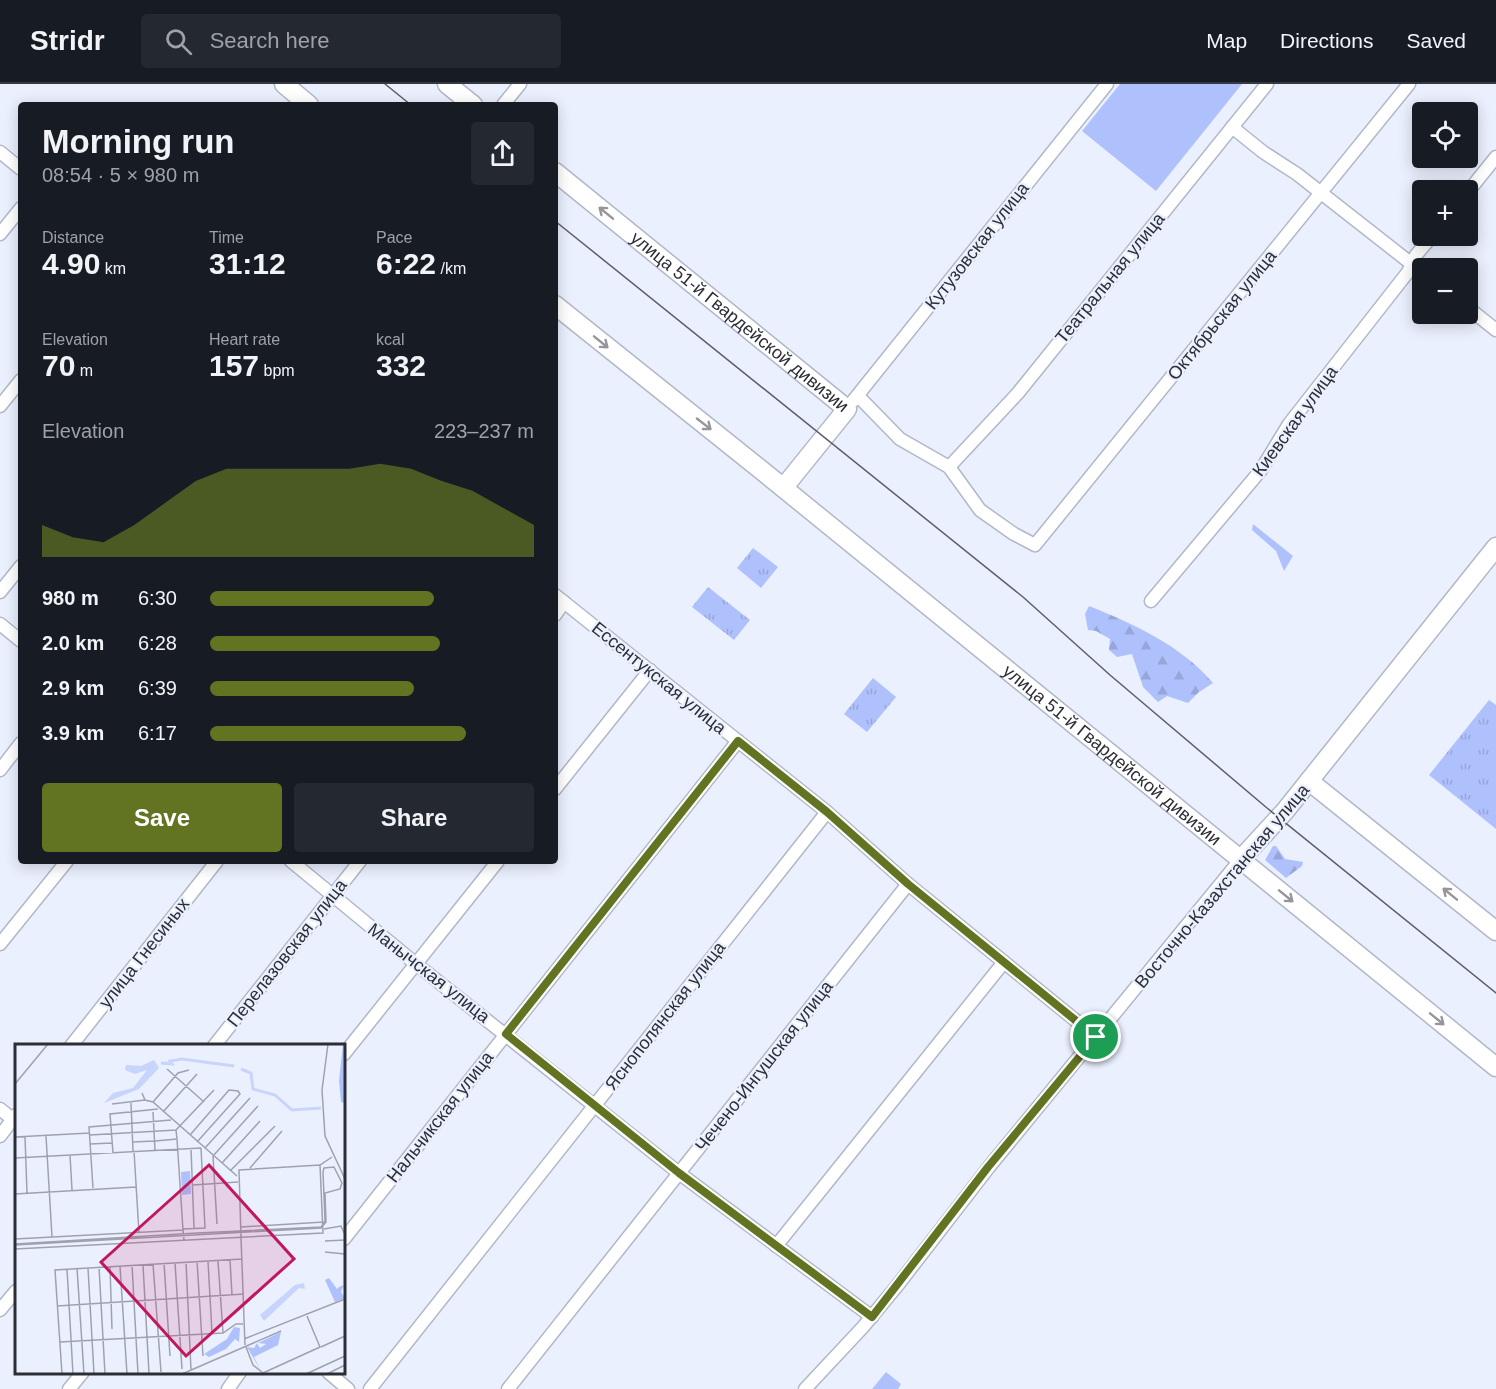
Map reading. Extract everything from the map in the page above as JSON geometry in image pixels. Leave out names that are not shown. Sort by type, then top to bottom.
[{"type":"main road","points":[[284,84],[305,102]]},
{"type":"main road","points":[[447,84],[469,102]]},
{"type":"main road","name":"улица 51-й Гвардейской дивизии","points":[[558,174],[852,402],[784,487]]},
{"type":"main road","name":"улица 51-й Гвардейской дивизии","points":[[558,307],[784,487],[1496,1067]]},
{"type":"main road","name":"Восточно-Казахстанская улица","points":[[1241,860],[1309,781],[1496,547]]},
{"type":"main road","points":[[1309,781],[1496,931]]},
{"type":"street","points":[[505,102],[520,84]]},
{"type":"street","name":"Кутузовская улица","points":[[852,402],[1107,84]]},
{"type":"street","name":"Театральная улица","points":[[949,467],[1018,393],[1266,84]]},
{"type":"street","name":"Октябрьская улица","points":[[949,467],[980,510],[1014,534],[1035,545],[1409,84]]},
{"type":"street","points":[[1232,127],[1263,152],[1297,174],[1412,264]]},
{"type":"street","points":[[0,152],[18,167]]},
{"type":"street","points":[[1477,180],[1496,157]]},
{"type":"street","points":[[0,234],[18,212]]},
{"type":"street","name":"Киевская улица","points":[[1152,601],[1261,470],[1289,424],[1412,274]]},
{"type":"street","points":[[1478,316],[1496,330]]},
{"type":"street","points":[[0,406],[18,384]]},
{"type":"street","points":[[852,402],[900,439],[949,467]]},
{"type":"street","points":[[0,592],[18,570]]},
{"type":"street","name":"Ессентукская улица","points":[[560,599],[827,812],[908,884],[1096,1037]]},
{"type":"street","points":[[0,624],[18,638]]},
{"type":"street","points":[[558,785],[650,670]]},
{"type":"street","name":"Нальчикская улица","points":[[345,1238],[738,741]]},
{"type":"street","points":[[0,770],[18,747]]},
{"type":"street","name":"Яснополянская улица","points":[[370,1389],[827,812]]},
{"type":"street","name":"Восточно-Казахстанская улица","points":[[804,1389],[872,1317],[988,1167],[1241,860]]},
{"type":"street","points":[[0,944],[64,864]]},
{"type":"street","name":"улица Гнесиных","points":[[73,1044],[216,864]]},
{"type":"street","name":"Манычская улица","points":[[295,864],[416,964],[679,1173]]},
{"type":"street","name":"Перелазовская улица","points":[[216,1044],[358,864]]},
{"type":"street","points":[[345,1053],[496,864]]},
{"type":"street","name":"Чечено-Ингушская улица","points":[[508,1389],[908,884]]},
{"type":"street","points":[[776,1246],[1004,962]]},
{"type":"street","points":[[0,1109],[15,1119],[0,1136]]},
{"type":"street","points":[[679,1173],[872,1317]]},
{"type":"street","points":[[0,1310],[15,1291]]},
{"type":"street","points":[[69,1389],[81,1374]]},
{"type":"street","points":[[228,1389],[239,1374]]},
{"type":"street","points":[[330,1374],[348,1389]]},
{"type":"green space","points":[[1120,84],[1242,84],[1156,191],[1082,131]]},
{"type":"green space","points":[[1253,524],[1293,556],[1284,571],[1276,551],[1252,530]]},
{"type":"green space","points":[[753,548],[778,567],[761,588],[737,568]]},
{"type":"green space","points":[[708,587],[750,620],[734,640],[692,607]]},
{"type":"green space","points":[[1089,606],[1156,637],[1187,658],[1213,683],[1188,703],[1167,696],[1158,702],[1143,687],[1132,654],[1117,657],[1109,650],[1110,639],[1096,631],[1088,630],[1085,614]]},
{"type":"green space","points":[[873,678],[896,697],[867,732],[844,714]]},
{"type":"green space","points":[[1489,700],[1496,705],[1496,829],[1429,775]]},
{"type":"green space","points":[[1273,846],[1276,846],[1285,859],[1303,862],[1302,866],[1286,878],[1265,860]]},
{"type":"green space","points":[[886,1372],[901,1384],[898,1389],[872,1389]]},
{"type":"tram line","points":[[385,84],[407,102]]},
{"type":"tram line","points":[[558,223],[1023,597],[1110,675],[1267,808],[1496,993]]},
{"type":"route","points":[[738,741],[827,812],[908,884],[1096,1037],[988,1167],[872,1317],[679,1173],[506,1034],[738,741]]}]
